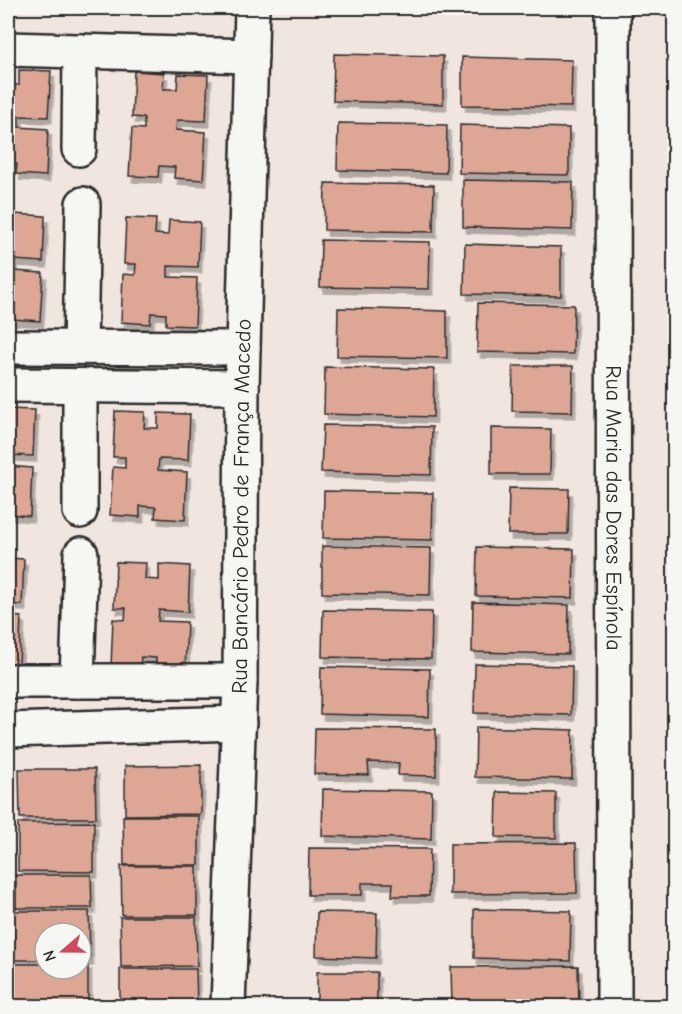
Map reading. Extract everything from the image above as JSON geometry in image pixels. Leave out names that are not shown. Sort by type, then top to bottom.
[{"type":"street","name":"Rua Bancário Pedro de França Macedo","points":[[228,1006],[239,723],[242,387],[252,8]]},
{"type":"street","name":"Rua Maria das Dores Espínola","points":[[613,8],[614,1006]]},
{"type":"street","points":[[8,50],[251,56]]},
{"type":"street","points":[[79,149],[80,51]]},
{"type":"street","points":[[80,347],[83,204]]},
{"type":"street","points":[[8,347],[243,348]]},
{"type":"street","points":[[8,386],[242,387]]},
{"type":"street","points":[[80,386],[80,511]]},
{"type":"street","points":[[77,681],[81,554]]},
{"type":"street","points":[[8,681],[240,681]]},
{"type":"street","points":[[8,730],[239,723]]},
{"type":"building","points":[[334,54],[443,56],[443,104],[333,101]]},
{"type":"building","points":[[462,57],[572,60],[571,107],[462,105]]},
{"type":"building","points":[[672,62],[674,62],[674,111],[672,111]]},
{"type":"building","points":[[19,70],[51,71],[48,117],[19,116],[19,127],[48,129],[46,176],[16,174],[17,164],[8,163],[8,85],[19,85]]},
{"type":"building","points":[[134,71],[164,73],[163,89],[177,89],[178,74],[208,75],[206,121],[177,120],[176,130],[206,132],[203,180],[174,178],[175,167],[159,166],[158,177],[129,176],[132,128],[144,129],[144,118],[132,117]]},
{"type":"building","points":[[669,119],[674,119],[674,168],[670,168]]},
{"type":"building","points":[[338,123],[447,125],[446,173],[337,170]]},
{"type":"building","points":[[460,125],[569,128],[569,175],[459,173]]},
{"type":"building","points":[[671,177],[674,177],[674,226],[671,226]]},
{"type":"building","points":[[463,180],[573,182],[572,230],[463,227]]},
{"type":"building","points":[[325,183],[434,185],[433,232],[324,230]]},
{"type":"building","points":[[14,214],[45,216],[43,262],[14,260],[14,271],[43,273],[40,321],[11,319],[12,308],[8,308],[8,229],[13,230]]},
{"type":"building","points":[[126,218],[156,219],[155,234],[168,235],[169,220],[200,222],[198,267],[168,266],[168,277],[197,278],[195,326],[166,325],[166,314],[151,313],[150,324],[121,322],[123,274],[135,275],[136,264],[124,264]]},
{"type":"building","points":[[321,240],[430,242],[429,289],[320,287]]},
{"type":"building","points":[[671,240],[674,240],[674,290],[671,290]]},
{"type":"building","points":[[465,244],[561,247],[561,296],[464,294]]},
{"type":"building","points":[[669,302],[674,302],[674,351],[670,351]]},
{"type":"building","points":[[478,303],[574,305],[573,354],[477,352]]},
{"type":"building","points":[[338,308],[447,311],[447,358],[337,356]]},
{"type":"building","points":[[513,366],[573,366],[572,412],[512,411]]},
{"type":"building","points":[[325,367],[434,369],[433,417],[324,414]]},
{"type":"building","points":[[8,409],[35,410],[33,456],[8,455]]},
{"type":"building","points":[[115,411],[145,412],[144,428],[158,428],[158,413],[190,414],[188,460],[159,459],[158,470],[187,472],[185,520],[155,518],[156,507],[140,506],[140,517],[110,515],[113,467],[125,468],[125,457],[113,457]]},
{"type":"building","points":[[323,425],[432,427],[431,475],[321,472]]},
{"type":"building","points":[[491,428],[551,429],[550,474],[491,474]]},
{"type":"building","points":[[8,466],[32,468],[30,516],[8,514]]},
{"type":"building","points":[[509,488],[569,489],[568,534],[508,534]]},
{"type":"building","points":[[324,491],[433,493],[432,540],[323,538]]},
{"type":"building","points":[[322,546],[431,548],[430,595],[322,593]]},
{"type":"building","points":[[477,547],[574,549],[573,598],[476,596]]},
{"type":"building","points":[[8,558],[24,559],[22,605],[8,604]]},
{"type":"building","points":[[116,562],[146,563],[145,579],[159,580],[159,564],[190,566],[188,612],[159,610],[158,621],[187,622],[185,670],[156,669],[156,658],[141,657],[140,668],[111,666],[113,619],[125,620],[126,608],[114,608]]},
{"type":"building","points":[[473,602],[569,605],[568,654],[472,652]]},
{"type":"building","points":[[323,610],[432,612],[431,659],[322,657]]},
{"type":"building","points":[[8,616],[21,617],[19,664],[8,663]]},
{"type":"building","points":[[475,664],[572,666],[571,715],[474,713]]},
{"type":"building","points":[[321,667],[430,669],[429,717],[320,714]]},
{"type":"building","points":[[476,727],[573,730],[572,779],[475,777]]},
{"type":"building","points":[[315,728],[436,729],[436,776],[398,775],[399,763],[368,762],[369,775],[314,774]]},
{"type":"building","points":[[201,765],[201,814],[125,815],[125,766]]},
{"type":"building","points":[[19,769],[95,769],[96,818],[20,818]]},
{"type":"building","points":[[323,789],[432,791],[431,839],[322,836]]},
{"type":"building","points":[[497,792],[556,793],[556,838],[496,837]]},
{"type":"building","points":[[123,816],[199,816],[199,865],[124,865]]},
{"type":"building","points":[[94,822],[94,872],[18,871],[18,823]]},
{"type":"building","points":[[576,843],[577,893],[450,894],[450,844]]},
{"type":"building","points":[[309,848],[430,849],[429,896],[392,896],[393,883],[362,883],[362,895],[308,895]]},
{"type":"building","points":[[121,866],[197,866],[197,915],[122,915]]},
{"type":"building","points":[[16,875],[91,875],[92,908],[16,908]]},
{"type":"building","points":[[474,909],[571,911],[570,961],[474,958]]},
{"type":"building","points":[[13,911],[89,911],[89,921],[33,921],[33,960],[14,960]]},
{"type":"building","points":[[317,912],[377,913],[376,958],[316,956]]},
{"type":"building","points":[[120,917],[196,917],[197,966],[121,967]]},
{"type":"building","points":[[12,964],[33,964],[33,981],[88,981],[88,1006],[12,1006]]},
{"type":"building","points":[[578,966],[579,1006],[452,1006],[451,967]]},
{"type":"building","points":[[120,969],[196,969],[197,1006],[120,1006]]},
{"type":"building","points":[[317,972],[377,972],[377,1006],[317,1006]]}]
